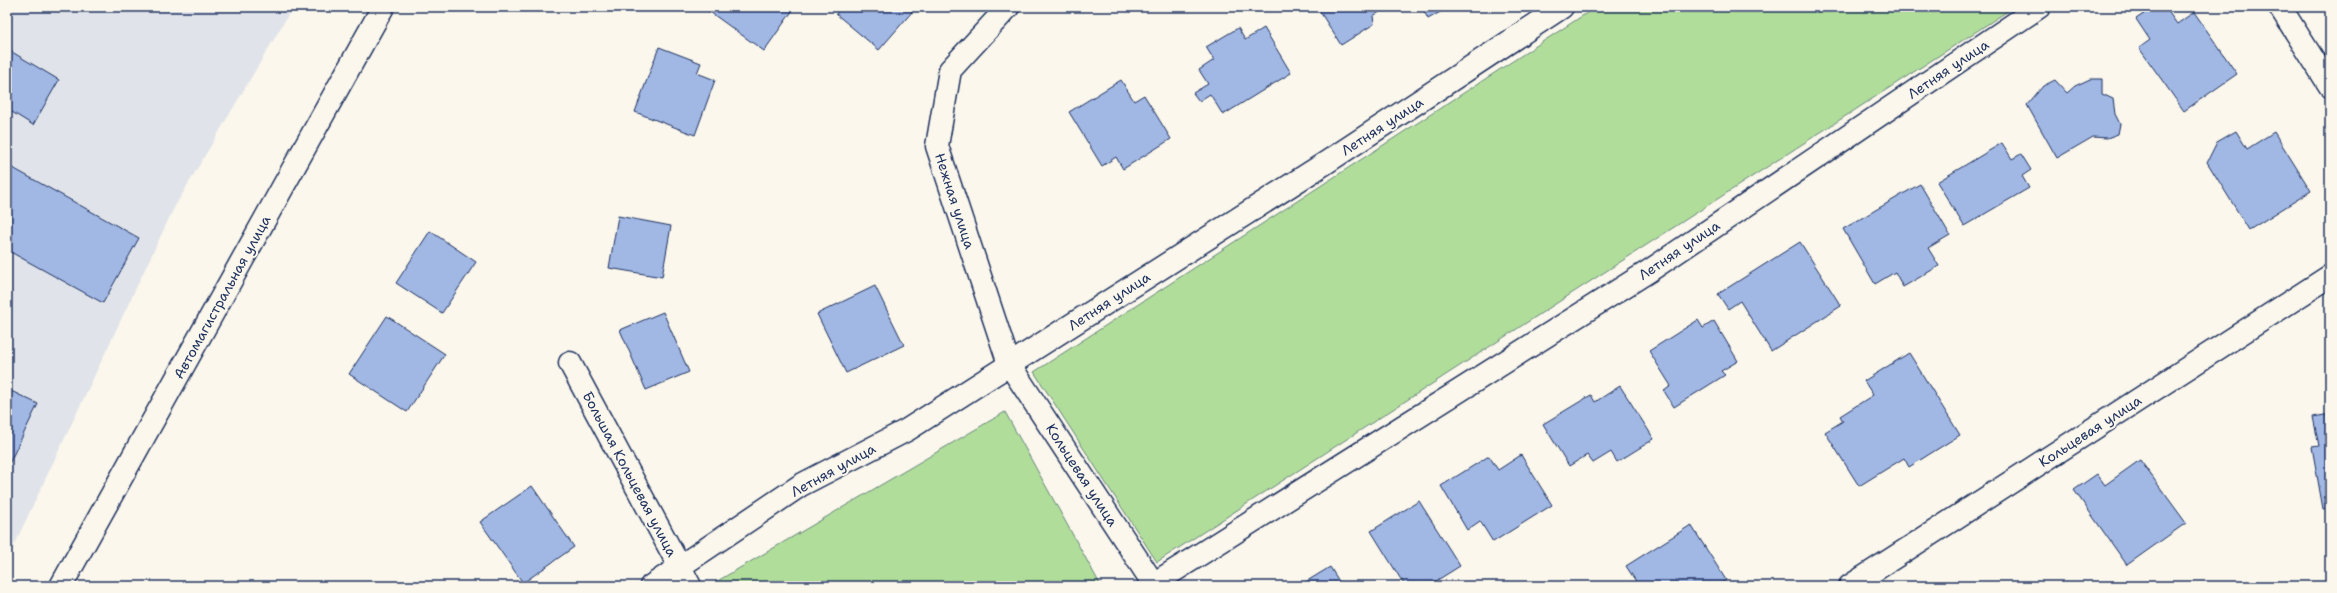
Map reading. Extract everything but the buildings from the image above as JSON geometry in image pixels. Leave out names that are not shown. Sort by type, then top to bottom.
[{"type":"street","name":"Автомагистральная улица","points":[[61,586],[383,7]]},
{"type":"street","name":"Нежная улица","points":[[1008,7],[950,70],[937,146],[1009,364]]},
{"type":"street","name":"Летняя улица","points":[[651,586],[801,485],[907,430],[1327,162],[1562,7]]},
{"type":"street","name":"Летняя улица","points":[[1153,585],[1649,271],[2039,7]]},
{"type":"street","points":[[2280,7],[2330,86]]},
{"type":"street","name":"Кольцевая улица","points":[[1850,586],[2330,276]]},
{"type":"street","name":"Большая Кольцевая улица","points":[[570,363],[690,586]]},
{"type":"street","name":"Кольцевая улица","points":[[1009,364],[1153,585]]},
{"type":"shaded area","points":[[7,7],[293,7],[174,208],[7,560]]},
{"type":"green space","points":[[1596,7],[2014,7],[1157,562],[1034,372]]},
{"type":"green space","points":[[1005,412],[1101,586],[709,586]]}]
